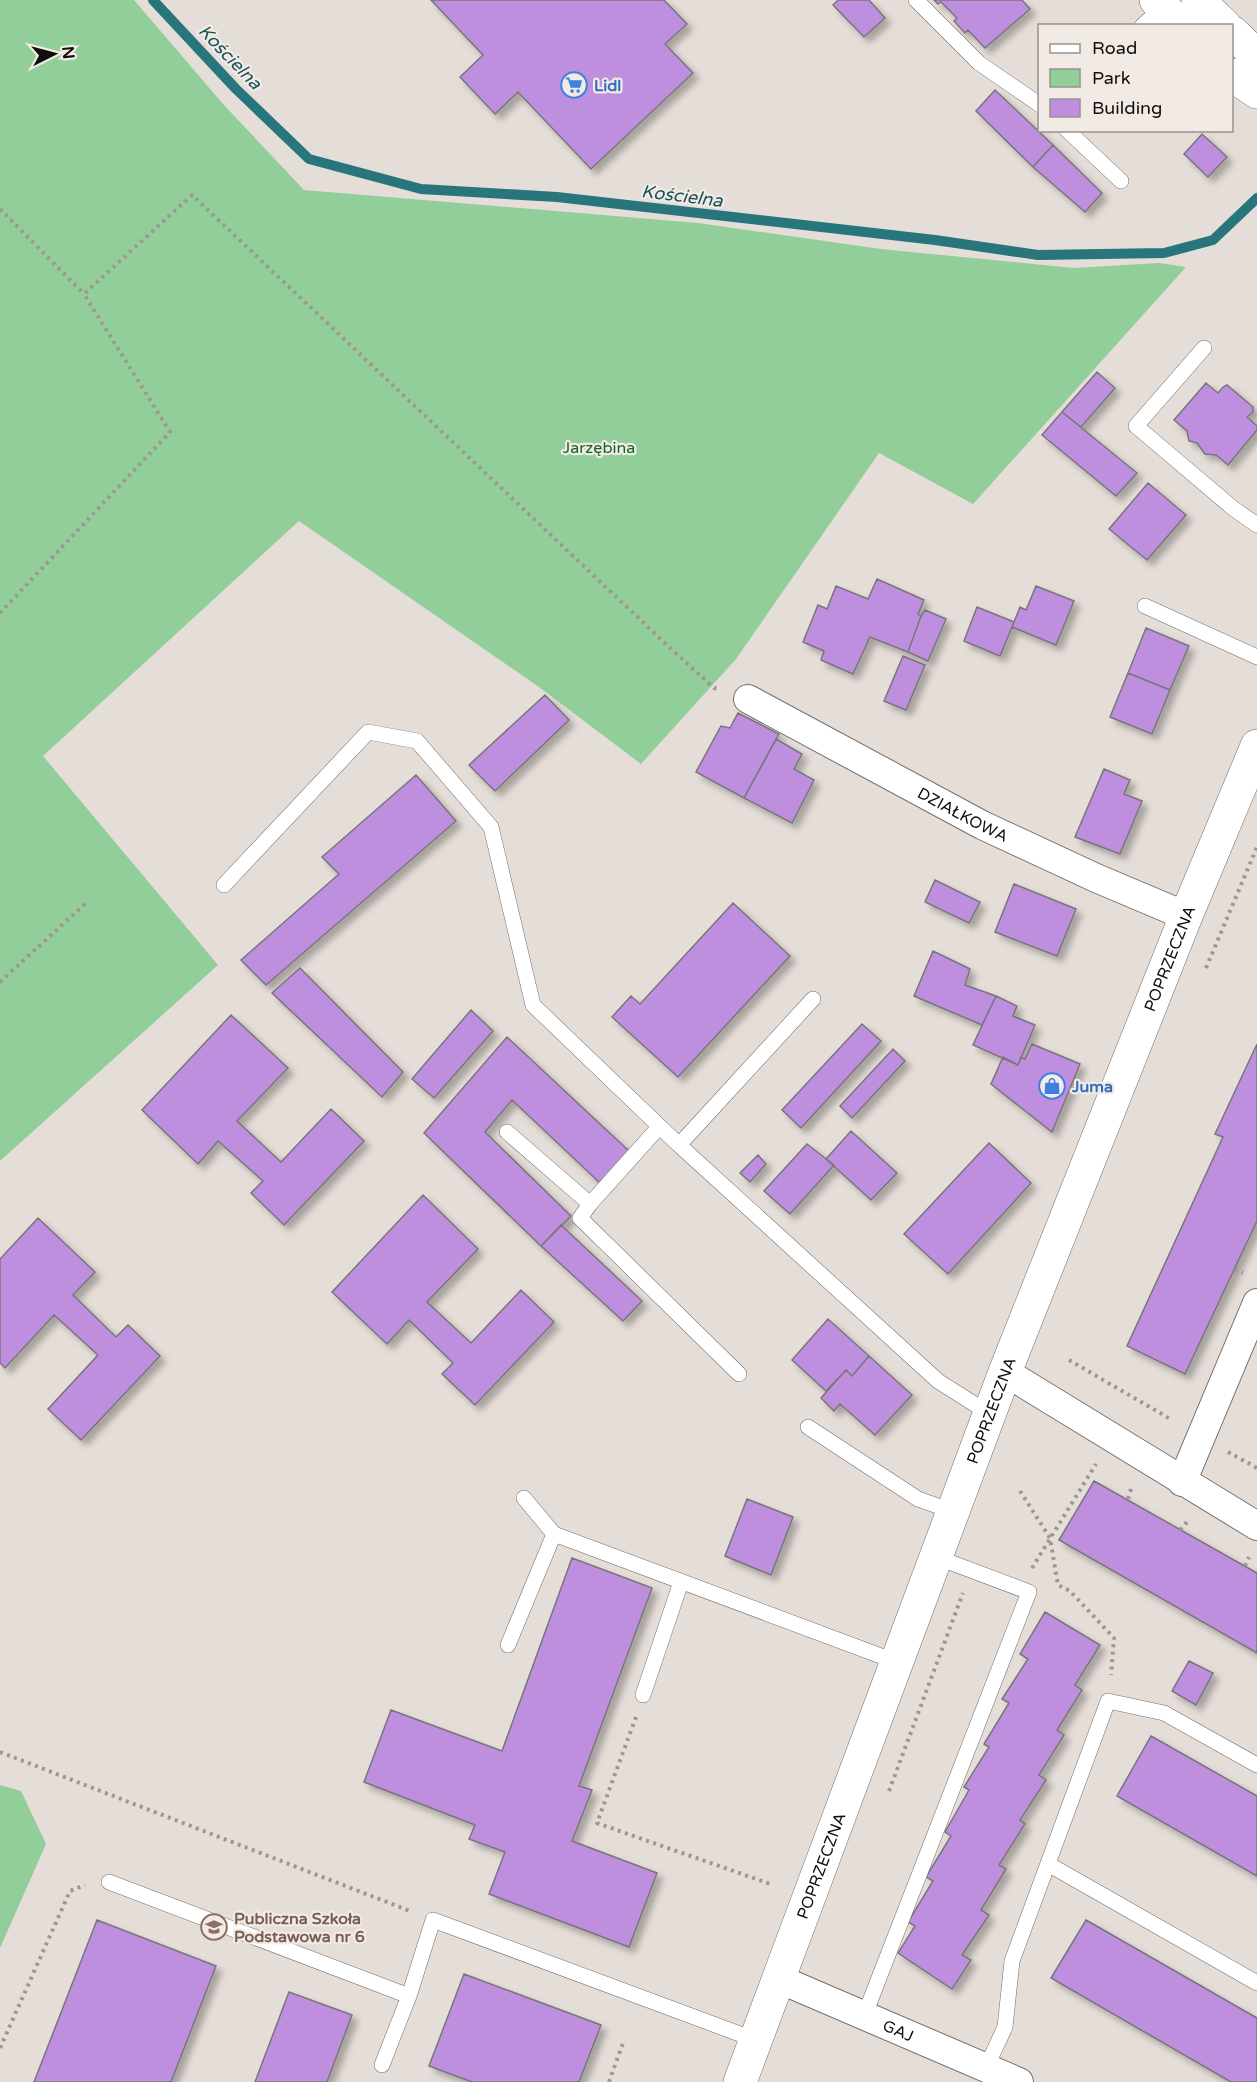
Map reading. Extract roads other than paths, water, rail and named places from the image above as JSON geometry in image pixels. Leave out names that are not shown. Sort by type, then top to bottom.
[{"type":"street","points":[[1198,0],[1223,24]]},
{"type":"street","points":[[1233,33],[1257,56]]},
{"type":"street","points":[[1233,76],[1257,92]]},
{"type":"street","name":"DZIAŁKOWA","points":[[748,699],[982,825],[1096,878],[1186,916]]},
{"type":"street","name":"POPRZECZNA","points":[[740,2082],[1005,1372],[1186,916],[1257,746]]},
{"type":"street","points":[[1182,1482],[1257,1303]]},
{"type":"street","points":[[1005,1372],[1257,1526]]},
{"type":"street","name":"GAJ","points":[[779,1979],[1020,2082]]},
{"type":"lane","points":[[916,0],[979,63],[1038,104]]},
{"type":"lane","points":[[1069,132],[1121,181]]},
{"type":"lane","points":[[1204,348],[1136,426],[1234,509],[1257,525]]},
{"type":"lane","points":[[1145,606],[1257,657]]},
{"type":"lane","points":[[224,885],[368,732],[417,741],[492,827],[533,1005],[678,1145],[938,1381],[990,1414]]},
{"type":"lane","points":[[678,1145],[813,999]]},
{"type":"lane","points":[[659,1127],[580,1218],[740,1374]]},
{"type":"lane","points":[[507,1132],[590,1204]]},
{"type":"lane","points":[[807,1427],[918,1499],[952,1511]]},
{"type":"lane","points":[[524,1498],[554,1534],[897,1662]]},
{"type":"lane","points":[[508,1645],[554,1534]]},
{"type":"lane","points":[[864,2014],[1029,1592],[936,1557]]},
{"type":"lane","points":[[643,1695],[681,1582]]},
{"type":"lane","points":[[986,2068],[1005,2027],[1012,1962],[1108,1701],[1164,1713],[1257,1765]]},
{"type":"lane","points":[[1048,1864],[1257,1983]]},
{"type":"lane","points":[[109,1882],[409,1996]]},
{"type":"lane","points":[[382,2065],[409,1996],[433,1920],[756,2040]]},
{"type":"waterway","name":"Kościelna","points":[[153,0],[236,89],[309,159],[421,189],[557,197],[935,240],[1038,255],[1164,253],[1213,240],[1257,198]]},
{"type":"place","name":"Lidl","points":[[574,85]]},
{"type":"place","name":"Juma","points":[[1052,1086]]},
{"type":"place","name":"Publiczna Szkoła Podstawowa nr 6","points":[[214,1927]]},
{"type":"park label","name":"Jarzębina","points":[[599,447]]}]
